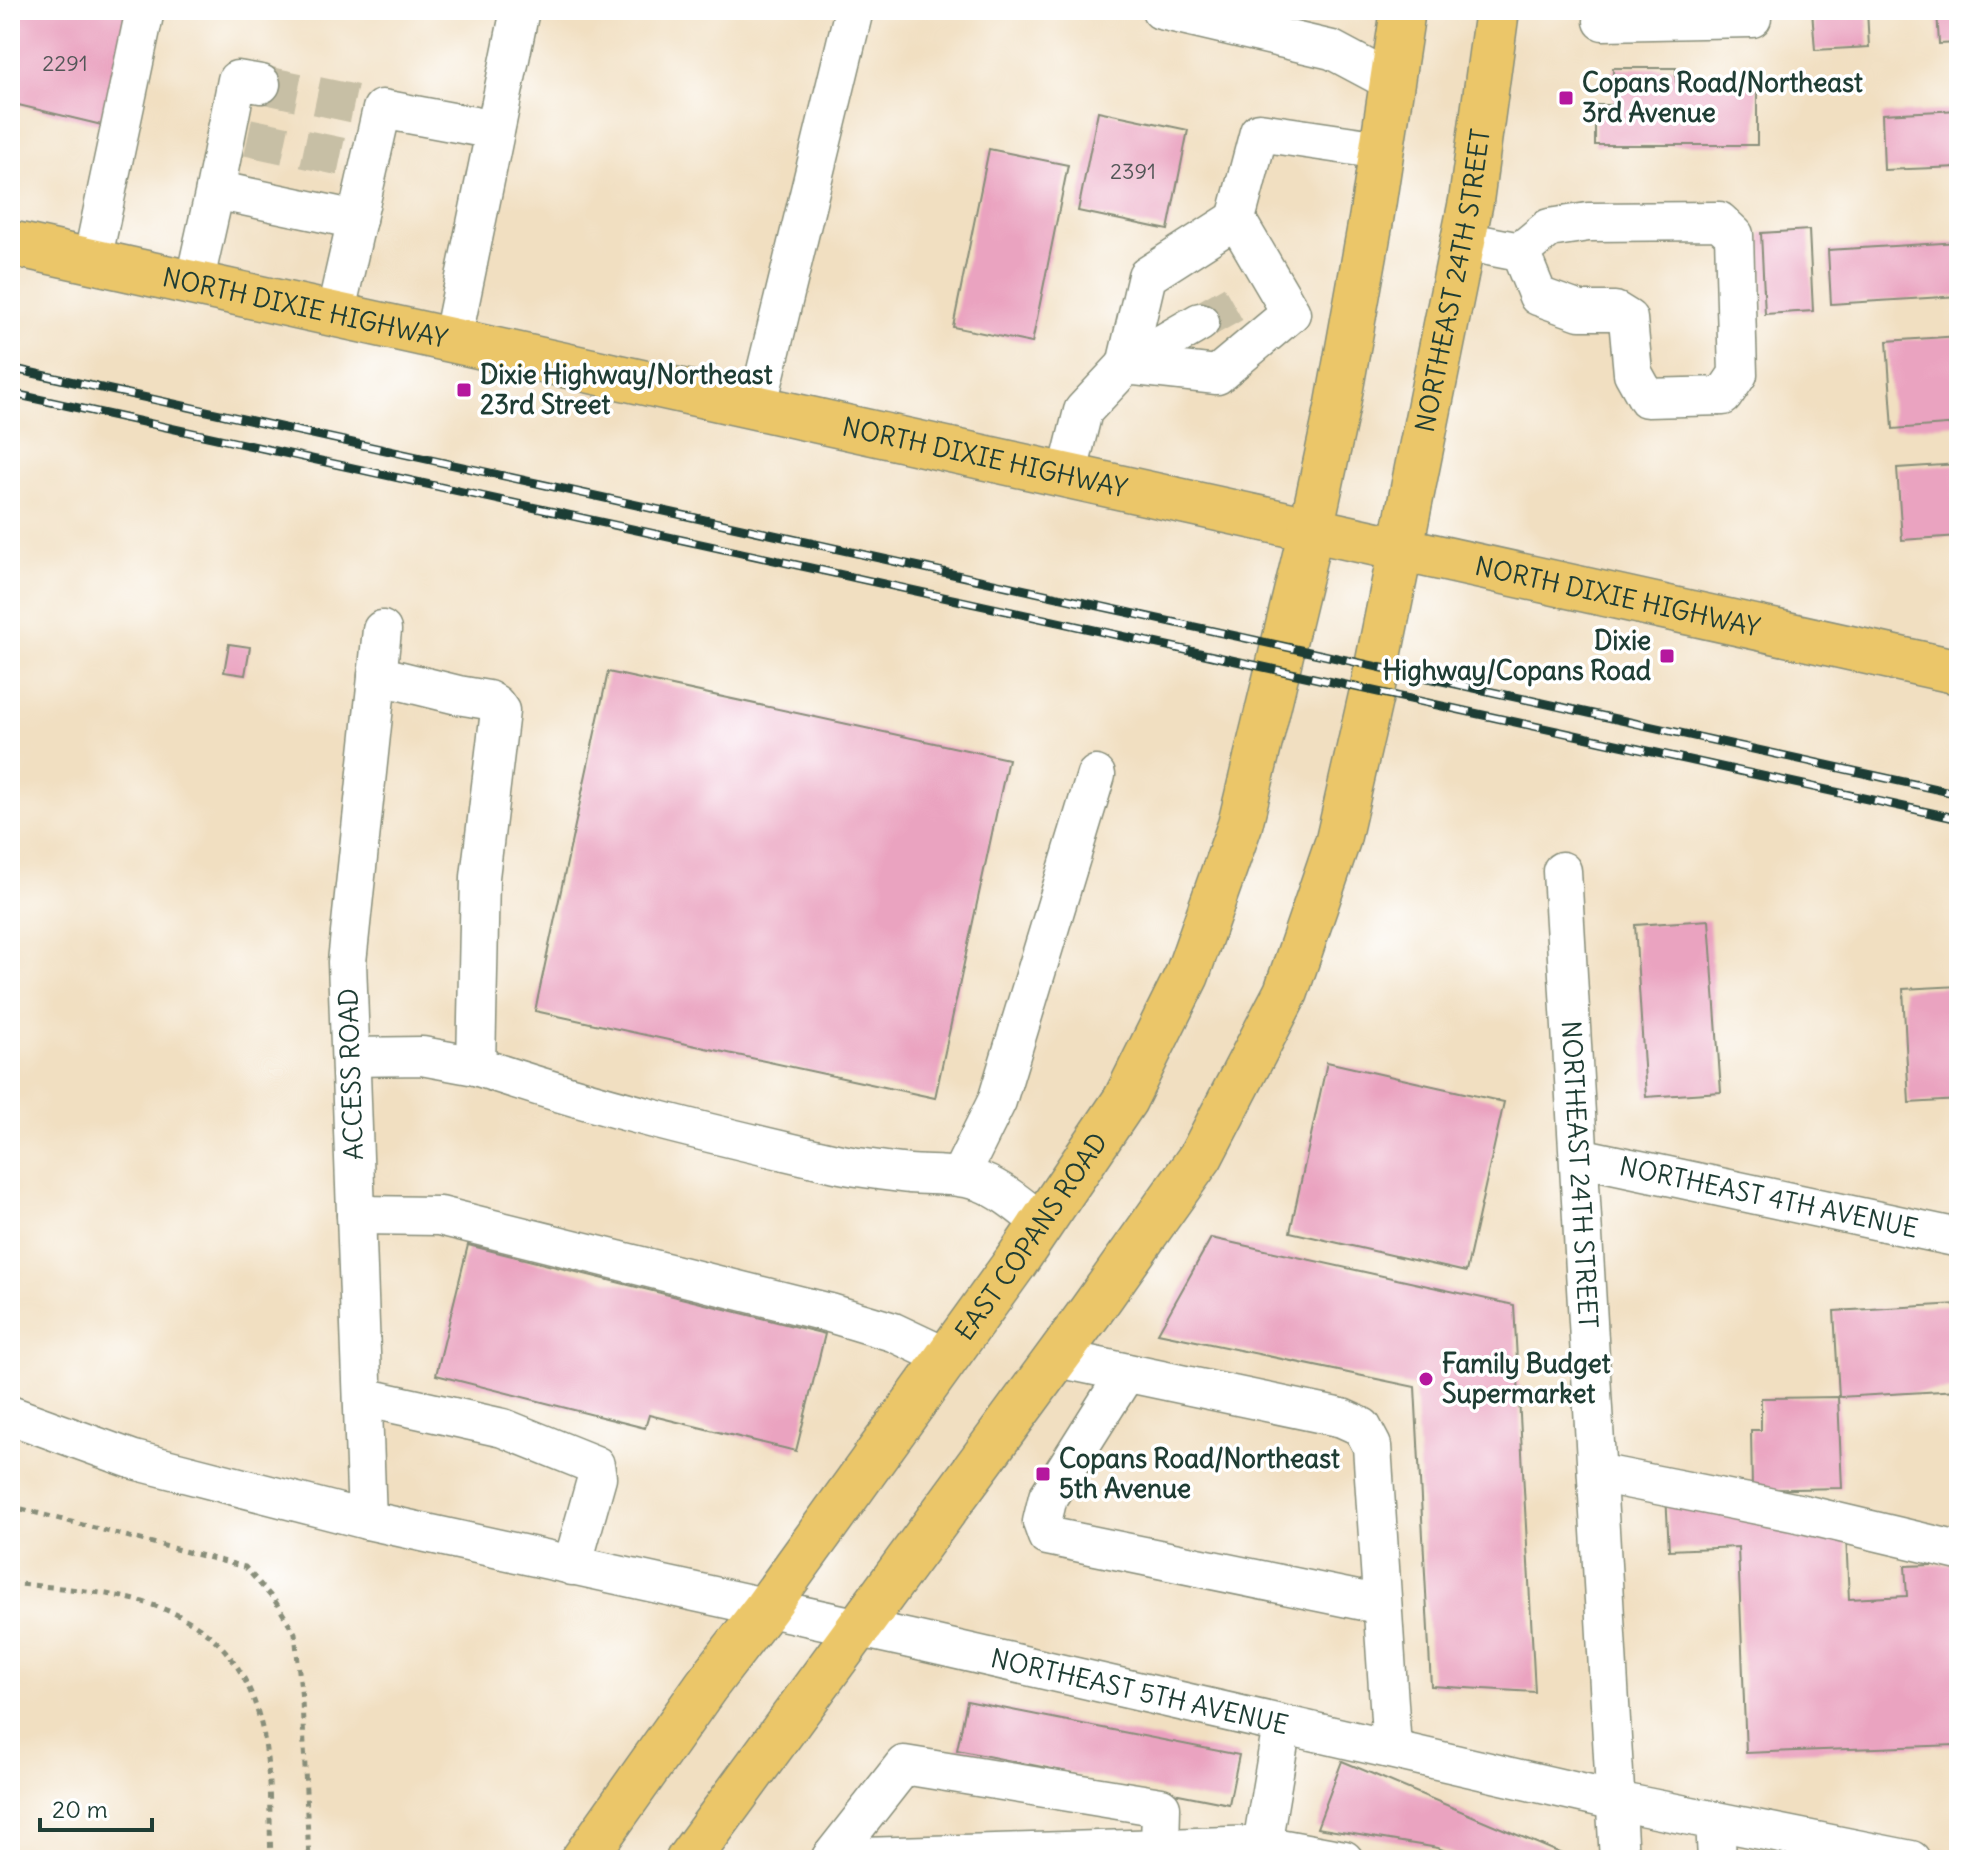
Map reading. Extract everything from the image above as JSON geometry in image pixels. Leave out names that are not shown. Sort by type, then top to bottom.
[{"type":"main road","points":[[1311,530],[1338,404],[1403,10]]},
{"type":"main road","name":"NORTHEAST 24TH STREET","points":[[1401,549],[1471,201],[1497,10]]},
{"type":"main road","name":"NORTH DIXIE HIGHWAY","points":[[10,243],[1959,672]]},
{"type":"main road","name":"EAST COPANS ROAD","points":[[583,1860],[1042,1223],[1125,1100],[1187,975],[1240,825],[1311,530]]},
{"type":"main road","points":[[688,1860],[1057,1358],[1201,1156],[1286,992],[1338,840],[1401,549]]},
{"type":"street","points":[[92,261],[145,10]]},
{"type":"street","points":[[452,341],[520,10]]},
{"type":"street","points":[[757,408],[854,10]]},
{"type":"street","points":[[1161,10],[1332,50],[1392,82]]},
{"type":"street","points":[[1603,21],[1752,18],[1752,10]]},
{"type":"street","points":[[194,284],[215,190],[237,134],[237,80],[261,84]]},
{"type":"street","points":[[335,315],[357,220],[356,160],[369,106],[495,130]]},
{"type":"street","points":[[1126,365],[1217,375],[1291,313],[1260,287],[1236,219],[1259,132],[1381,150]]},
{"type":"street","points":[[215,190],[357,220]]},
{"type":"street","points":[[1126,365],[1147,276],[1236,219]]},
{"type":"street","points":[[1719,221],[1734,235],[1738,374],[1723,396],[1647,398],[1633,373],[1628,319],[1615,311],[1580,311],[1538,296],[1520,252],[1549,228],[1588,222],[1719,221]]},
{"type":"street","points":[[1463,241],[1520,252]]},
{"type":"street","points":[[1067,476],[1083,411],[1126,365],[1200,322]]},
{"type":"street","name":"ACCESS ROAD","points":[[367,1520],[347,962],[382,630]]},
{"type":"street","points":[[377,675],[488,700],[500,711],[480,877],[476,1066]]},
{"type":"street","points":[[960,1176],[997,1101],[1096,775]]},
{"type":"street","name":"NORTHEAST 24TH STREET","points":[[1562,871],[1619,1860]]},
{"type":"street","points":[[351,1057],[422,1056],[476,1066],[734,1139],[842,1164],[909,1174],[960,1176],[984,1183],[1013,1200],[1042,1223]]},
{"type":"street","name":"NORTHEAST 4TH AVENUE","points":[[1579,1157],[1959,1238]]},
{"type":"street","points":[[356,1215],[440,1216],[830,1313],[893,1332],[946,1357]]},
{"type":"street","points":[[1057,1358],[1342,1418],[1362,1427],[1372,1446],[1392,1749]]},
{"type":"street","points":[[1126,1373],[1048,1497],[1042,1522],[1047,1536],[1382,1605]]},
{"type":"street","points":[[363,1397],[503,1428],[595,1465],[597,1477],[572,1566]]},
{"type":"street","name":"NORTHEAST 5TH AVENUE","points":[[10,1415],[134,1460],[367,1520],[860,1628],[1616,1801],[1911,1860]]},
{"type":"street","points":[[1597,1473],[1803,1514],[1959,1551]]},
{"type":"street","points":[[1262,1845],[1282,1725]]},
{"type":"street","points":[[830,1859],[904,1765],[1161,1807],[1160,1848]]},
{"type":"street","points":[[1715,1821],[1717,1860]]},
{"type":"street","points":[[830,1859],[1262,1845],[1344,1860]]},
{"type":"path","points":[[10,1506],[245,1567],[275,1601],[295,1633],[302,1700],[309,1860]]},
{"type":"path","points":[[10,1583],[129,1598],[176,1612],[212,1635],[243,1676],[261,1721],[271,1860]]},
{"type":"building","points":[[13,10],[133,10],[106,126],[10,103],[10,22]]},
{"type":"building","points":[[1812,10],[1867,10],[1869,47],[1815,50]]},
{"type":"building","points":[[1937,10],[1959,10],[1959,43],[1939,44]]},
{"type":"building","points":[[1613,68],[1676,68],[1676,82],[1757,82],[1757,145],[1595,145],[1595,105],[1613,105]]},
{"type":"building","points":[[1959,110],[1959,167],[1884,170],[1882,114]]},
{"type":"building","points":[[1098,111],[1188,130],[1168,230],[1078,211]]},
{"type":"building","points":[[989,149],[1068,165],[1032,343],[953,327]]},
{"type":"building","points":[[1809,230],[1813,311],[1765,314],[1761,233]]},
{"type":"building","points":[[1959,242],[1959,296],[1831,304],[1828,250]]},
{"type":"building","points":[[1959,336],[1959,424],[1893,429],[1887,341]]},
{"type":"building","points":[[1959,464],[1959,536],[1902,540],[1897,468]]},
{"type":"building","points":[[229,644],[250,647],[245,675],[224,672]]},
{"type":"building","points":[[608,672],[1008,759],[935,1098],[535,1011]]},
{"type":"building","points":[[1709,920],[1721,1092],[1646,1097],[1635,925]]},
{"type":"building","points":[[1959,986],[1959,1100],[1909,1103],[1903,989]]},
{"type":"building","points":[[1327,1062],[1504,1102],[1466,1272],[1290,1232]]},
{"type":"building","points":[[1211,1238],[1514,1305],[1535,1692],[1431,1686],[1415,1387],[1158,1333]]},
{"type":"building","points":[[468,1245],[825,1334],[796,1451],[649,1415],[645,1428],[436,1375]]},
{"type":"building","points":[[1959,1304],[1959,1390],[1839,1397],[1834,1311]]},
{"type":"building","points":[[1838,1397],[1842,1488],[1752,1490],[1751,1430],[1761,1430],[1761,1398]]},
{"type":"building","points":[[1666,1494],[1846,1536],[1849,1599],[1907,1596],[1905,1566],[1959,1564],[1959,1754],[1956,1754],[1956,1745],[1746,1753],[1738,1547],[1669,1550]]},
{"type":"building","points":[[967,1701],[1239,1755],[1229,1804],[957,1750]]},
{"type":"building","points":[[1342,1761],[1565,1855],[1565,1860],[1468,1860],[1438,1848],[1317,1828]]},
{"type":"tunnel","points":[[261,84],[356,104]]},
{"type":"tunnel","points":[[248,137],[343,157]]},
{"type":"tunnel","points":[[1200,322],[1248,295]]},
{"type":"railway","points":[[10,368],[1959,794]]},
{"type":"railway","points":[[10,393],[1959,819]]},
{"type":"place","name":"Copans Road/Northeast 3rd Avenue","points":[[1566,98]]},
{"type":"place","name":"Dixie Highway/Northeast 23rd Street","points":[[464,390]]},
{"type":"place","name":"Dixie Highway/Copans Road","points":[[1667,656]]},
{"type":"place","name":"Family Budget Supermarket","points":[[1426,1379]]},
{"type":"place","name":"Copans Road/Northeast 5th Avenue","points":[[1043,1474]]}]
